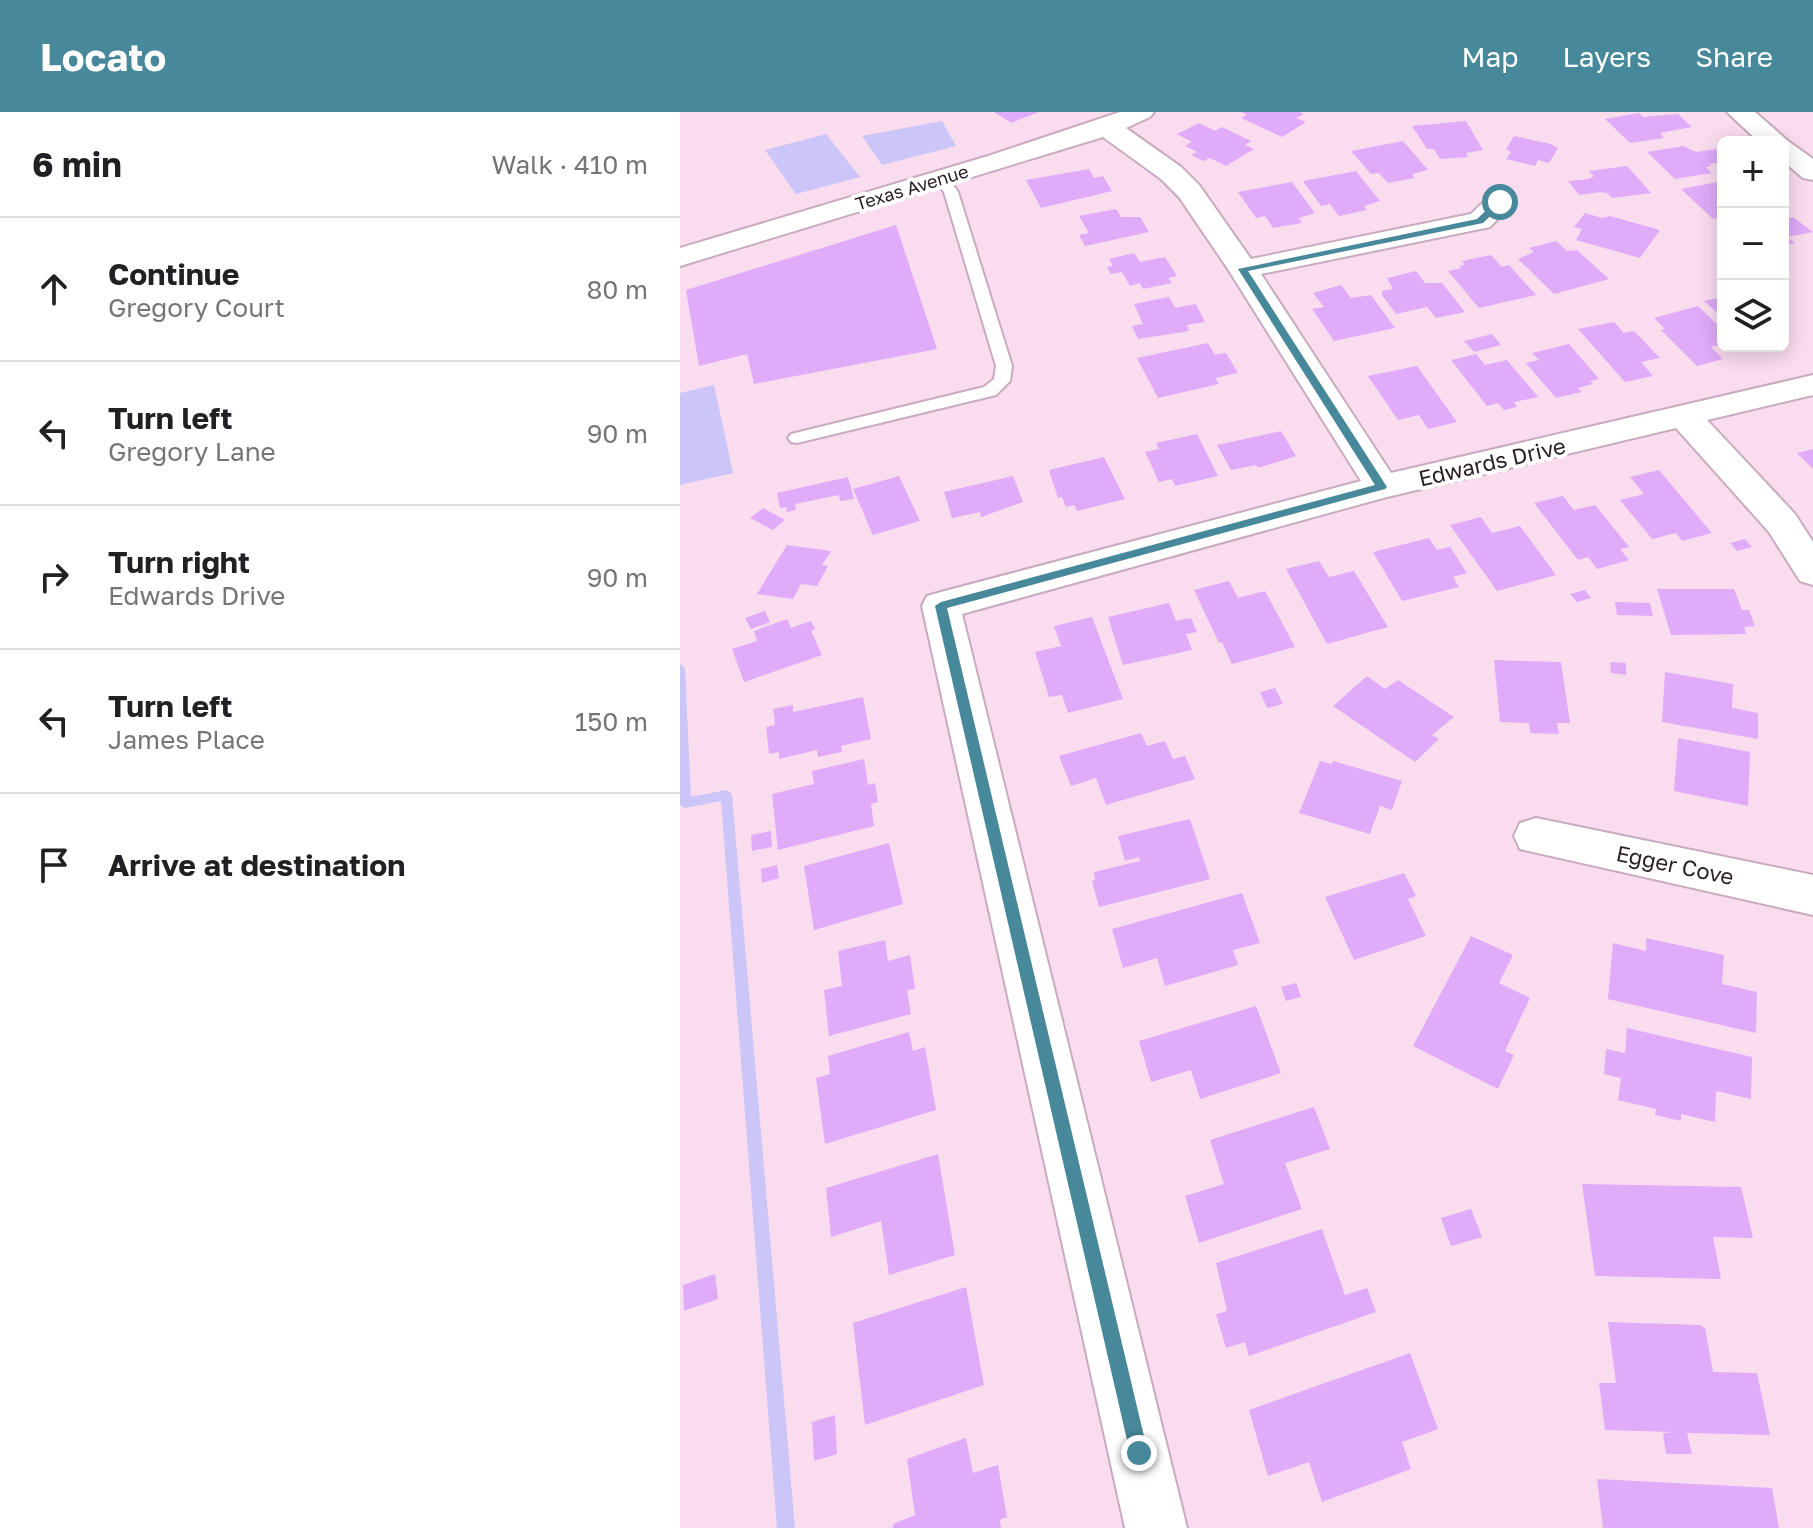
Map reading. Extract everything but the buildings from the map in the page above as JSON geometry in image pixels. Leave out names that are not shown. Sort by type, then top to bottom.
[{"type":"street","name":"Texas Avenue","points":[[680,257],[942,179],[1107,127],[1141,112]]},
{"type":"street","points":[[1740,112],[1768,136]]},
{"type":"street","points":[[1107,127],[1171,173],[1189,191],[1243,269],[1382,487]]},
{"type":"street","points":[[1789,153],[1813,172]]},
{"type":"street","points":[[1243,269],[1480,221],[1500,202]]},
{"type":"street","name":"Edwards Drive","points":[[1156,1528],[941,606],[1382,487],[1813,385]]},
{"type":"street","points":[[1685,417],[1782,523],[1813,572]]},
{"type":"street","name":"Egger Cove","points":[[1536,836],[1813,895]]},
{"type":"lane","points":[[797,438],[990,391],[1002,381],[1004,366],[951,192],[942,179]]},
{"type":"shaded area","points":[[942,121],[956,146],[882,165],[862,136]]},
{"type":"shaded area","points":[[826,134],[860,177],[796,194],[765,150]]},
{"type":"shaded area","points":[[714,385],[733,473],[680,485],[680,393]]},
{"type":"waterway","points":[[680,668],[685,803],[726,795],[786,1528]]},
{"type":"route","points":[[1139,1453],[941,606],[1382,487],[1243,269],[1480,221],[1500,202]]}]
